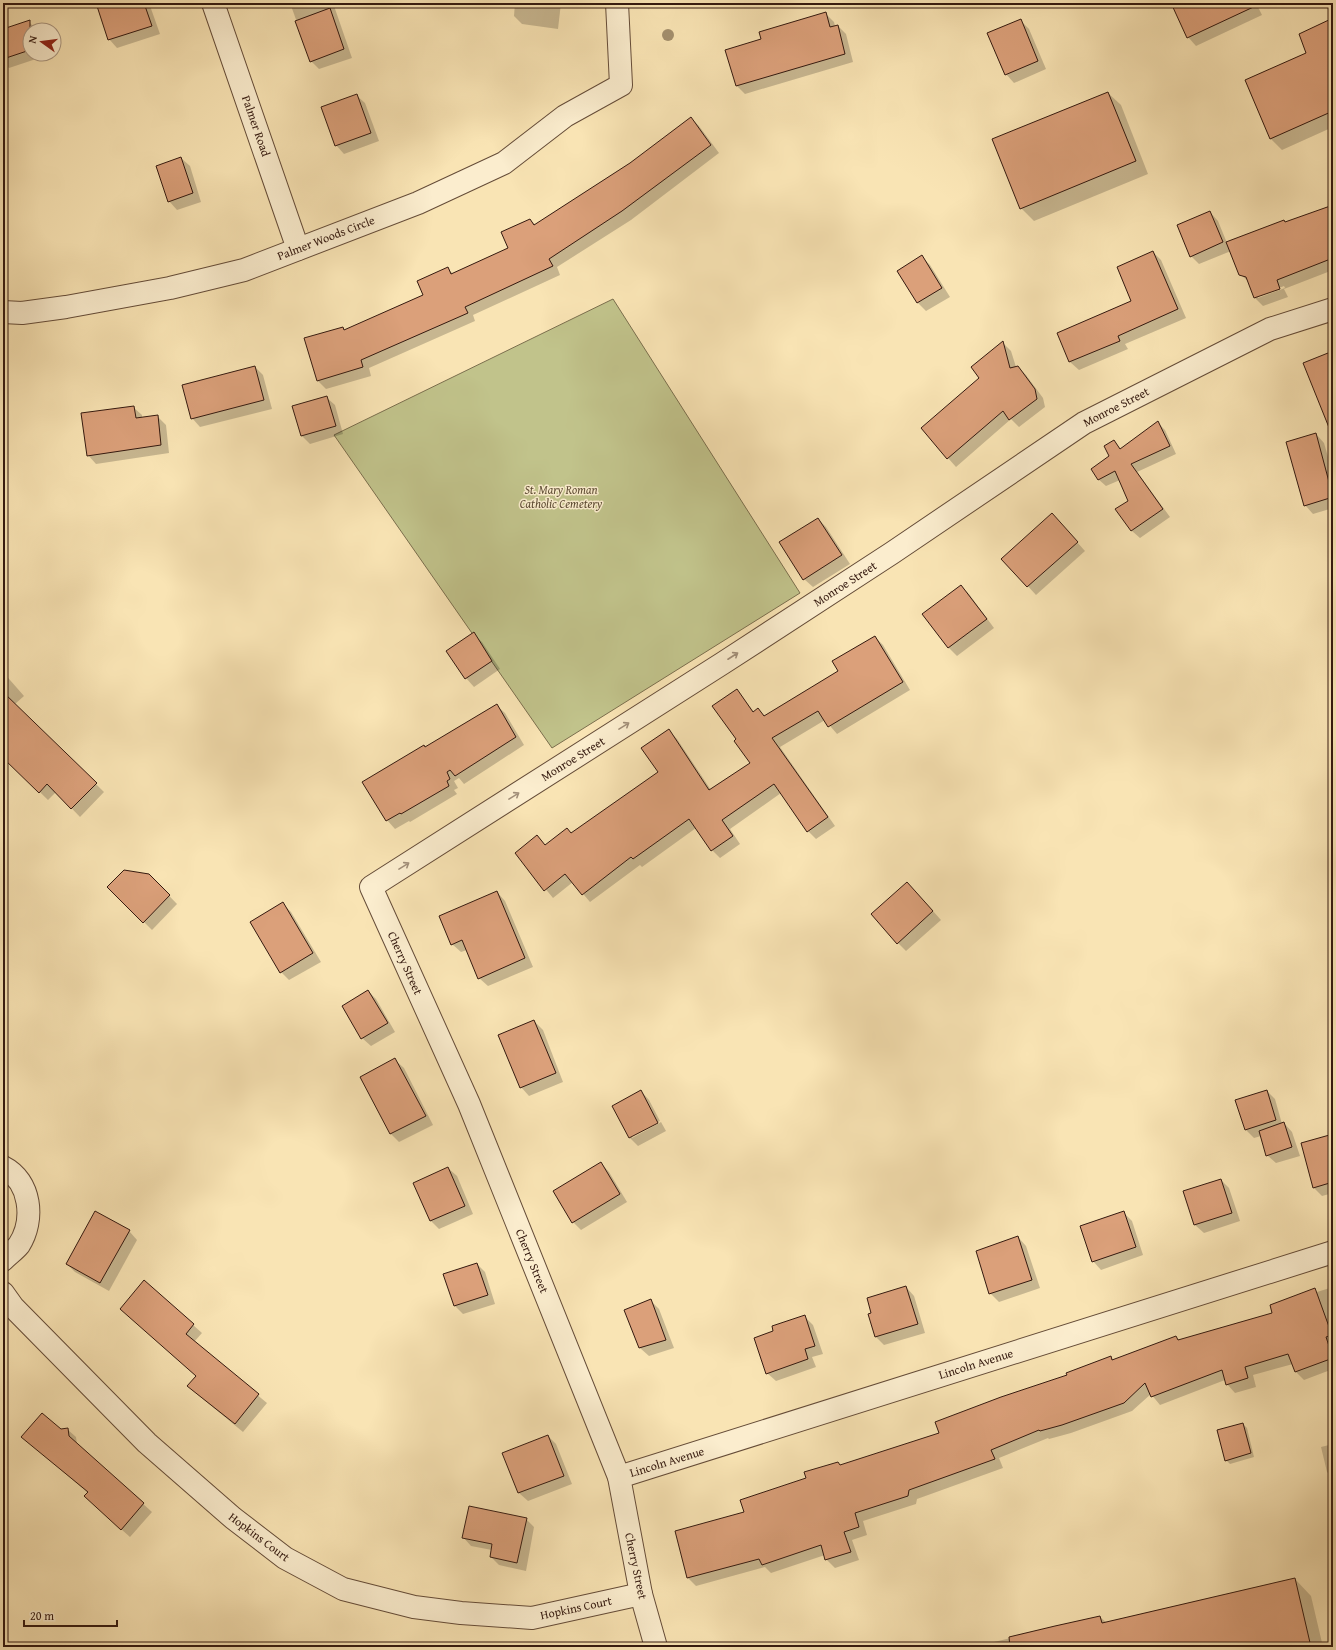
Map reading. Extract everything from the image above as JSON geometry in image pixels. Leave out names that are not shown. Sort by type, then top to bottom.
[{"type":"street","name":"Palmer Road","points":[[213,3],[298,249]]},
{"type":"street","name":"Palmer Woods Circle","points":[[3,312],[22,313],[66,307],[170,288],[244,270],[418,203],[504,163],[565,116],[621,85],[617,3]]},
{"type":"street","name":"Monroe Street","points":[[371,887],[723,663],[892,553],[1084,423],[1270,329],[1333,309]]},
{"type":"street","name":"Cherry Street","points":[[371,887],[469,1104],[618,1477],[641,1594],[656,1647]]},
{"type":"street","points":[[3,1167],[8,1169],[22,1185],[29,1205],[28,1226],[19,1246],[3,1260]]},
{"type":"street","name":"Lincoln Avenue","points":[[618,1477],[1333,1252]]},
{"type":"street","name":"Hopkins Court","points":[[3,1293],[14,1307],[147,1442],[233,1518],[285,1558],[343,1589],[414,1607],[461,1613],[532,1618],[641,1594]]},
{"type":"green space","name":"St. Mary Roman Catholic Cemetery","points":[[613,299],[800,593],[552,748],[334,435]]},
{"type":"building","points":[[96,3],[144,3],[152,26],[108,40]]},
{"type":"building","points":[[1171,3],[1262,3],[1187,38]]},
{"type":"building","points":[[330,8],[344,49],[310,62],[295,21]]},
{"type":"building","points":[[826,12],[830,27],[838,25],[845,54],[736,86],[725,50],[761,39],[759,32]]},
{"type":"building","points":[[1333,18],[1333,111],[1270,139],[1245,80],[1306,53],[1299,34]]},
{"type":"building","points":[[1021,19],[1038,61],[1005,75],[987,33]]},
{"type":"building","points":[[22,23],[22,53],[3,59],[3,29]]},
{"type":"building","points":[[1108,92],[1136,161],[1020,209],[992,139]]},
{"type":"building","points":[[357,94],[371,133],[335,146],[321,107]]},
{"type":"building","points":[[691,117],[711,145],[622,211],[549,259],[553,266],[465,307],[468,313],[361,360],[363,367],[317,381],[304,338],[343,327],[344,330],[423,295],[417,281],[448,267],[451,274],[508,248],[501,232],[530,219],[534,225],[630,163]]},
{"type":"building","points":[[181,157],[193,193],[168,202],[156,166]]},
{"type":"building","points":[[1333,205],[1333,258],[1277,280],[1280,289],[1254,298],[1246,277],[1239,275],[1226,242],[1284,220],[1285,222]]},
{"type":"building","points":[[1210,211],[1223,242],[1190,257],[1177,225]]},
{"type":"building","points":[[1153,251],[1178,309],[1118,336],[1120,341],[1069,362],[1057,333],[1131,301],[1117,267]]},
{"type":"building","points":[[922,255],[942,288],[917,303],[897,271]]},
{"type":"building","points":[[1003,341],[1010,368],[1018,366],[1035,389],[1037,399],[1009,420],[1003,411],[947,459],[921,428],[979,378],[971,367]]},
{"type":"building","points":[[1333,351],[1333,435],[1332,435],[1303,363]]},
{"type":"building","points":[[255,366],[264,400],[191,419],[182,385]]},
{"type":"building","points":[[327,396],[336,426],[301,436],[292,406]]},
{"type":"building","points":[[134,406],[136,418],[158,415],[161,445],[87,456],[81,413]]},
{"type":"building","points":[[1158,421],[1170,446],[1131,464],[1163,509],[1131,531],[1115,509],[1128,501],[1115,471],[1098,480],[1091,469],[1109,456],[1104,446],[1114,440],[1120,449]]},
{"type":"building","points":[[1316,433],[1333,497],[1304,506],[1286,442]]},
{"type":"building","points":[[1052,513],[1078,542],[1027,587],[1001,559]]},
{"type":"building","points":[[818,518],[842,555],[803,580],[779,542]]},
{"type":"building","points":[[961,585],[987,619],[948,648],[922,614]]},
{"type":"building","points":[[474,632],[492,661],[465,679],[446,651]]},
{"type":"building","points":[[875,636],[903,682],[828,727],[818,711],[772,738],[828,817],[807,832],[774,784],[722,820],[733,836],[711,851],[689,819],[633,859],[631,857],[582,895],[565,874],[544,891],[515,853],[537,835],[545,845],[567,828],[571,833],[658,772],[641,748],[669,729],[709,790],[750,763],[734,741],[736,739],[712,706],[737,689],[753,712],[758,708],[764,716],[838,671],[832,661]]},
{"type":"building","points":[[3,692],[97,783],[71,809],[47,784],[39,793],[3,758]]},
{"type":"building","points":[[497,704],[516,737],[455,776],[450,770],[447,772],[450,779],[447,781],[449,786],[386,821],[362,782],[424,745],[425,747]]},
{"type":"building","points":[[124,870],[149,874],[170,895],[143,923],[107,887]]},
{"type":"building","points":[[907,882],[933,911],[897,944],[871,914]]},
{"type":"building","points":[[497,891],[525,958],[478,979],[462,940],[451,945],[439,916]]},
{"type":"building","points":[[283,902],[313,953],[280,973],[250,922]]},
{"type":"building","points":[[368,990],[388,1023],[361,1039],[342,1006]]},
{"type":"building","points":[[534,1020],[556,1073],[520,1088],[498,1035]]},
{"type":"building","points":[[395,1058],[426,1116],[390,1134],[360,1077]]},
{"type":"building","points":[[641,1090],[658,1123],[629,1138],[612,1106]]},
{"type":"building","points":[[1267,1090],[1276,1120],[1245,1130],[1235,1100]]},
{"type":"building","points":[[1284,1122],[1292,1147],[1266,1156],[1259,1131]]},
{"type":"building","points":[[1333,1134],[1333,1182],[1313,1188],[1301,1143]]},
{"type":"building","points":[[601,1162],[620,1194],[572,1223],[553,1191]]},
{"type":"building","points":[[448,1167],[465,1206],[430,1221],[413,1183]]},
{"type":"building","points":[[1221,1179],[1232,1213],[1194,1225],[1183,1191]]},
{"type":"building","points":[[95,1211],[130,1230],[100,1283],[66,1264]]},
{"type":"building","points":[[1124,1211],[1136,1247],[1092,1262],[1080,1226]]},
{"type":"building","points":[[1018,1236],[1032,1280],[989,1294],[976,1251]]},
{"type":"building","points":[[477,1263],[488,1295],[454,1306],[443,1274]]},
{"type":"building","points":[[144,1280],[194,1324],[186,1334],[259,1394],[235,1424],[187,1386],[196,1376],[120,1309]]},
{"type":"building","points":[[906,1286],[918,1324],[875,1337],[868,1314],[871,1313],[867,1298]]},
{"type":"building","points":[[1315,1288],[1332,1335],[1326,1337],[1333,1358],[1295,1372],[1288,1354],[1245,1367],[1248,1378],[1226,1385],[1222,1370],[1151,1397],[1145,1383],[1124,1403],[1062,1425],[1039,1430],[991,1450],[995,1459],[909,1490],[908,1496],[855,1513],[859,1527],[844,1532],[851,1552],[825,1560],[821,1545],[762,1565],[759,1559],[687,1578],[675,1531],[744,1512],[740,1500],[806,1478],[804,1472],[838,1462],[840,1465],[939,1433],[935,1422],[1001,1397],[1067,1375],[1066,1373],[1111,1356],[1112,1360],[1176,1336],[1178,1340],[1272,1313],[1270,1305]]},
{"type":"building","points":[[651,1299],[666,1340],[639,1348],[624,1310]]},
{"type":"building","points":[[805,1315],[815,1346],[805,1349],[808,1359],[766,1374],[754,1338],[773,1331],[772,1326]]},
{"type":"building","points":[[42,1413],[61,1429],[68,1428],[69,1436],[144,1503],[121,1530],[84,1496],[88,1492],[21,1437]]},
{"type":"building","points":[[1243,1423],[1251,1453],[1225,1461],[1217,1430]]},
{"type":"building","points":[[548,1435],[564,1476],[518,1493],[502,1453]]},
{"type":"building","points":[[469,1506],[527,1518],[517,1563],[490,1557],[492,1544],[462,1538]]},
{"type":"building","points":[[1295,1578],[1311,1647],[1010,1647],[1009,1637],[1100,1616],[1102,1623]]}]
